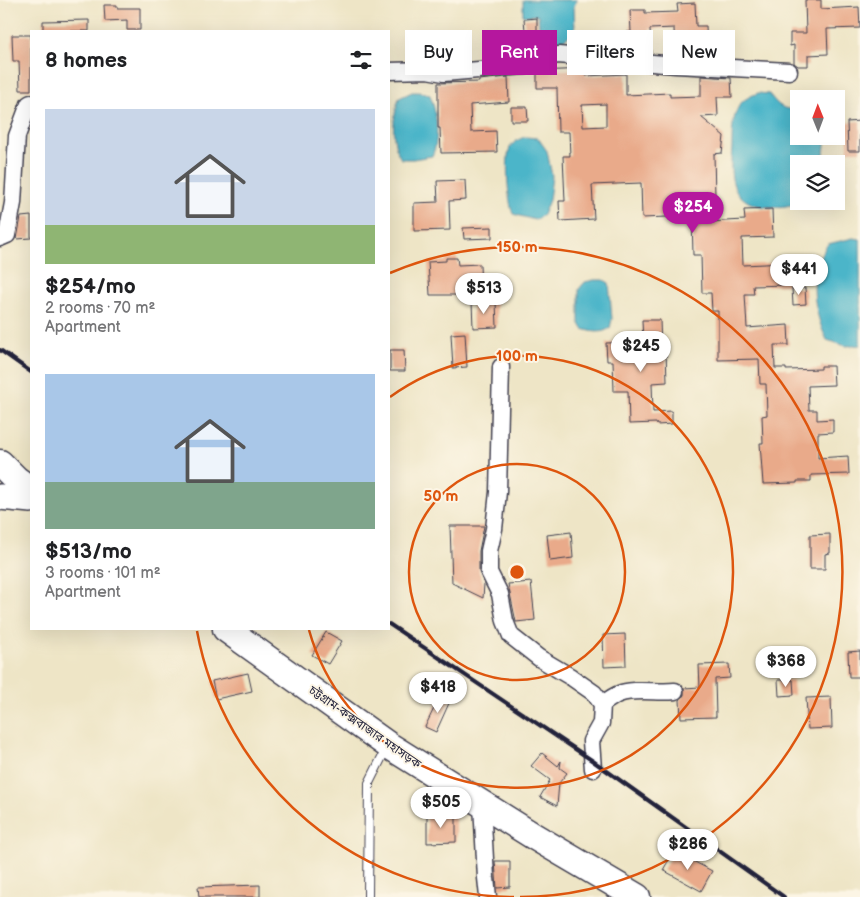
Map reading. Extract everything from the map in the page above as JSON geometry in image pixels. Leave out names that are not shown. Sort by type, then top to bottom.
[{"type":"highway","points":[[0,463],[30,489]]},
{"type":"highway","name":"চট্টগ্রাম-কক্সবাজার মহাসড়ক","points":[[227,630],[388,745],[636,897]]},
{"type":"main road","points":[[0,497],[30,500]]},
{"type":"street","points":[[390,70],[427,70],[444,73],[525,66],[535,60],[558,55],[789,72]]},
{"type":"street","points":[[0,238],[7,235],[12,203],[16,136],[30,104]]},
{"type":"street","points":[[501,367],[498,492],[494,529],[489,551],[489,572],[500,594],[510,636],[539,658],[594,693],[602,704],[601,723],[591,741],[592,769]]},
{"type":"street","points":[[602,704],[618,694],[629,691],[662,693],[674,691]]},
{"type":"street","points":[[482,804],[488,897]]},
{"type":"lane","points":[[368,897],[369,783],[388,745]]},
{"type":"water","points":[[523,0],[577,0],[574,6],[575,30],[567,30],[567,38],[557,42],[557,30],[538,30],[538,15],[523,16]]},
{"type":"water","points":[[412,92],[430,95],[436,117],[436,141],[432,156],[401,159],[395,145],[395,113],[399,98]]},
{"type":"water","points":[[758,93],[769,94],[778,104],[790,109],[790,145],[825,145],[824,155],[790,155],[790,205],[773,207],[756,205],[741,197],[736,190],[731,175],[732,132],[735,115],[739,106],[747,98]]},
{"type":"water","points":[[525,137],[538,138],[547,151],[552,176],[549,200],[543,215],[535,220],[513,214],[511,208],[507,171],[508,154],[516,141]]},
{"type":"water","points":[[853,238],[860,239],[860,345],[846,346],[827,340],[820,323],[814,286],[818,265],[826,246]]},
{"type":"water","points":[[604,280],[609,283],[612,319],[610,328],[600,332],[583,329],[579,322],[579,289],[585,282]]},
{"type":"building","points":[[805,0],[821,0],[821,9],[859,7],[860,28],[827,29],[828,54],[808,55],[808,66],[798,66],[794,63],[794,45],[790,46],[790,33],[806,33]]},
{"type":"building","points":[[695,3],[696,26],[706,26],[706,30],[674,30],[674,28],[631,30],[630,10],[645,10],[645,13],[678,12],[677,4]]},
{"type":"building","points":[[104,5],[117,5],[117,8],[140,8],[140,30],[127,30],[127,20],[105,21]]},
{"type":"building","points":[[537,18],[537,30],[525,30],[524,19]]},
{"type":"building","points":[[89,20],[89,30],[43,30],[43,21]]},
{"type":"building","points":[[12,35],[30,35],[30,90],[20,90],[19,61],[13,61]]},
{"type":"building","points":[[557,70],[567,70],[567,75],[626,75],[626,95],[670,93],[670,97],[701,96],[701,76],[731,78],[732,97],[717,97],[718,116],[701,117],[724,136],[722,153],[714,154],[715,197],[706,197],[707,222],[745,220],[744,210],[772,209],[773,237],[742,238],[743,265],[786,263],[787,285],[753,286],[754,294],[745,294],[747,328],[788,325],[789,345],[774,345],[775,368],[786,368],[786,370],[821,369],[821,366],[833,366],[834,385],[808,386],[809,410],[817,410],[817,420],[833,419],[833,432],[818,433],[818,458],[848,456],[849,474],[811,475],[811,481],[763,484],[760,443],[763,443],[762,416],[767,415],[766,384],[760,384],[759,359],[718,360],[718,311],[712,311],[711,293],[702,293],[701,255],[693,255],[692,216],[642,218],[641,183],[592,185],[594,219],[560,221],[559,201],[565,201],[563,156],[570,156],[569,132],[558,132],[557,88],[537,88],[537,75],[557,75]],"holes":[[[606,104],[606,126],[583,127],[582,105]]]},
{"type":"building","points":[[508,77],[509,102],[470,105],[471,132],[496,131],[497,152],[441,153],[440,128],[438,128],[438,83],[479,82],[479,80]]},
{"type":"building","points":[[511,107],[527,107],[528,121],[511,121]]},
{"type":"building","points":[[860,121],[860,151],[848,151],[847,122]]},
{"type":"building","points":[[465,180],[466,200],[449,201],[450,230],[414,231],[414,203],[438,202],[437,181]]},
{"type":"building","points":[[30,216],[30,238],[17,239],[21,217]]},
{"type":"building","points":[[492,227],[492,238],[464,239],[463,228]]},
{"type":"building","points":[[446,258],[457,258],[458,265],[480,264],[481,295],[430,295],[428,262],[446,261]]},
{"type":"building","points":[[792,288],[805,288],[806,304],[793,305]]},
{"type":"building","points":[[472,302],[496,302],[497,327],[473,328]]},
{"type":"building","points":[[642,320],[660,320],[661,350],[666,350],[667,382],[652,383],[653,412],[672,411],[672,424],[629,424],[628,391],[614,391],[613,361],[607,361],[606,343],[643,342]]},
{"type":"building","points":[[465,333],[467,367],[453,368],[451,334]]},
{"type":"building","points":[[390,350],[404,350],[405,371],[390,371]]},
{"type":"building","points":[[450,526],[484,526],[479,551],[479,572],[484,584],[483,598],[452,583]]},
{"type":"building","points":[[571,532],[573,558],[550,561],[547,535]]},
{"type":"building","points":[[830,534],[830,553],[825,554],[825,569],[810,569],[810,535]]},
{"type":"building","points":[[531,582],[535,620],[516,622],[508,584]]},
{"type":"building","points":[[326,632],[342,641],[328,664],[312,655]]},
{"type":"building","points":[[625,634],[626,666],[604,667],[603,635]]},
{"type":"building","points":[[860,651],[860,677],[849,677],[848,652]]},
{"type":"building","points":[[729,664],[730,678],[715,679],[716,717],[681,718],[680,700],[684,695],[684,688],[700,687],[699,665]]},
{"type":"building","points":[[248,673],[252,691],[216,699],[212,681]]},
{"type":"building","points":[[778,680],[793,680],[794,695],[779,696]]},
{"type":"building","points":[[440,696],[450,701],[436,732],[425,727]]},
{"type":"building","points":[[831,697],[832,728],[808,729],[806,698]]},
{"type":"building","points":[[542,753],[558,766],[561,761],[560,768],[567,773],[559,783],[557,806],[540,797],[550,780],[531,766]]},
{"type":"building","points":[[456,814],[456,842],[427,843],[427,815]]},
{"type":"building","points":[[674,851],[712,871],[701,891],[663,870]]},
{"type":"building","points":[[495,861],[510,861],[510,887],[497,888]]},
{"type":"building","points":[[260,885],[260,897],[199,897],[198,887]]},
{"type":"railway","points":[[0,350],[30,371]]},
{"type":"railway","points":[[390,625],[593,761],[784,897]]}]
